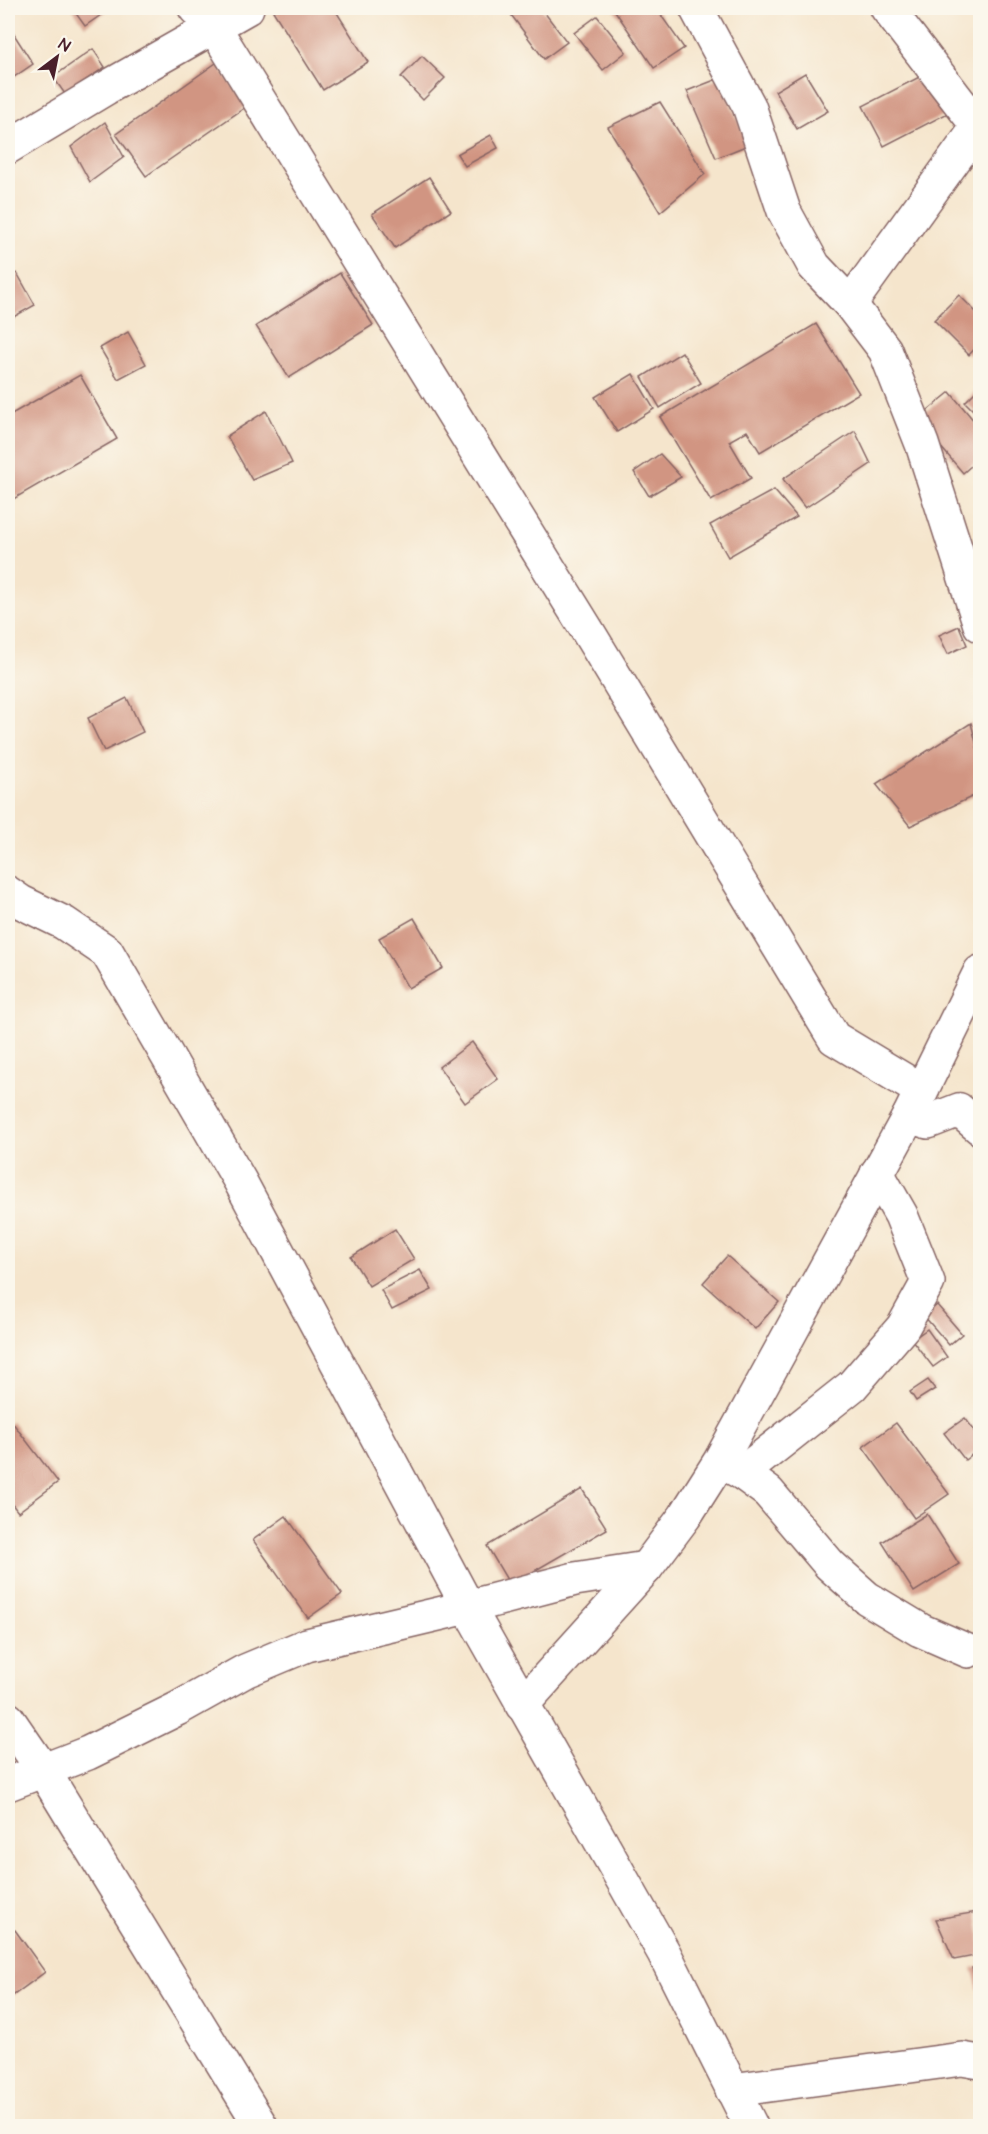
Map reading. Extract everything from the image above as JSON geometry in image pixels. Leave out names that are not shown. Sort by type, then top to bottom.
[{"type":"street","points":[[8,147],[106,88],[204,17],[248,8]]},
{"type":"street","points":[[696,8],[749,106],[784,211],[814,266],[850,304],[885,350],[922,444],[981,625]]},
{"type":"street","points":[[850,304],[980,127],[887,8]]},
{"type":"street","points":[[204,17],[580,620],[834,1038],[916,1104],[928,1122],[959,1110],[981,1128]]},
{"type":"street","points":[[8,893],[64,923],[107,952],[240,1181],[468,1607],[664,1953],[751,2127]]},
{"type":"street","points":[[731,1467],[877,1173],[916,1104],[981,972]]},
{"type":"street","points":[[522,1705],[646,1568],[685,1516],[731,1467],[852,1386],[903,1327],[928,1282],[901,1215],[877,1173]]},
{"type":"street","points":[[731,1467],[768,1492],[830,1564],[867,1598],[920,1630],[968,1651]]},
{"type":"street","points":[[8,1784],[88,1754],[177,1709],[245,1671],[307,1645],[575,1579],[646,1568]]},
{"type":"street","points":[[8,1719],[43,1770],[261,2127]]},
{"type":"street","points":[[732,2090],[962,2059],[981,2062]]},
{"type":"building","points":[[72,8],[111,8],[85,26]]},
{"type":"building","points":[[278,8],[334,8],[368,62],[323,90],[273,11]]},
{"type":"building","points":[[506,8],[541,8],[567,42],[544,59]]},
{"type":"building","points":[[613,8],[656,8],[684,48],[654,68]]},
{"type":"building","points":[[597,16],[626,52],[603,70],[574,33]]},
{"type":"building","points":[[8,25],[33,64],[8,81]]},
{"type":"building","points":[[93,49],[105,67],[65,94],[53,77]]},
{"type":"building","points":[[422,56],[445,78],[423,100],[401,77]]},
{"type":"building","points":[[216,63],[247,106],[146,176],[116,134]]},
{"type":"building","points":[[929,72],[950,112],[884,146],[863,106]]},
{"type":"building","points":[[805,73],[828,111],[797,129],[775,91]]},
{"type":"building","points":[[720,78],[748,145],[716,158],[687,91]]},
{"type":"building","points":[[660,102],[705,174],[660,212],[608,127]]},
{"type":"building","points":[[105,122],[124,157],[90,182],[71,147]]},
{"type":"building","points":[[491,135],[498,148],[465,166],[457,154]]},
{"type":"building","points":[[429,177],[451,211],[395,248],[372,214]]},
{"type":"building","points":[[17,273],[35,305],[8,320],[8,278]]},
{"type":"building","points":[[340,273],[373,325],[289,378],[256,326]]},
{"type":"building","points":[[959,295],[980,316],[980,343],[969,355],[934,320]]},
{"type":"building","points":[[816,324],[859,393],[760,452],[747,431],[729,441],[751,478],[711,501],[660,417]]},
{"type":"building","points":[[128,332],[146,364],[118,379],[100,348]]},
{"type":"building","points":[[682,352],[701,383],[660,408],[642,377]]},
{"type":"building","points":[[633,374],[654,409],[617,432],[595,397]]},
{"type":"building","points":[[80,375],[117,439],[10,501],[8,496],[8,416]]},
{"type":"building","points":[[980,387],[980,417],[965,402]]},
{"type":"building","points":[[950,392],[980,428],[980,458],[963,473],[917,419]]},
{"type":"building","points":[[266,411],[292,463],[252,480],[227,436]]},
{"type":"building","points":[[855,431],[871,464],[805,508],[783,479]]},
{"type":"building","points":[[660,454],[681,477],[649,496],[634,472]]},
{"type":"building","points":[[774,490],[797,517],[728,557],[710,525]]},
{"type":"building","points":[[959,626],[967,645],[948,654],[939,635]]},
{"type":"building","points":[[127,698],[143,732],[104,751],[88,718]]},
{"type":"building","points":[[971,723],[980,758],[980,793],[910,826],[876,784]]},
{"type":"building","points":[[414,918],[443,968],[408,988],[379,938]]},
{"type":"building","points":[[472,1042],[498,1079],[465,1103],[439,1067]]},
{"type":"building","points":[[395,1229],[414,1259],[369,1286],[351,1257]]},
{"type":"building","points":[[727,1256],[779,1302],[755,1329],[703,1283]]},
{"type":"building","points":[[420,1270],[432,1290],[392,1310],[381,1290]]},
{"type":"building","points":[[937,1305],[962,1334],[949,1345],[924,1316]]},
{"type":"building","points":[[927,1329],[947,1357],[933,1367],[912,1340]]},
{"type":"building","points":[[928,1380],[935,1389],[916,1401],[910,1392]]},
{"type":"building","points":[[965,1418],[980,1438],[980,1448],[965,1460],[944,1433]]},
{"type":"building","points":[[12,1422],[58,1482],[18,1512],[8,1499],[8,1425]]},
{"type":"building","points":[[896,1423],[949,1494],[914,1518],[863,1447]]},
{"type":"building","points":[[582,1489],[607,1529],[510,1585],[487,1546]]},
{"type":"building","points":[[927,1514],[959,1564],[914,1592],[882,1542]]},
{"type":"building","points":[[286,1516],[342,1594],[308,1618],[253,1540]]},
{"type":"building","points":[[977,1912],[980,1955],[954,1960],[936,1919]]},
{"type":"building","points":[[15,1930],[45,1972],[11,1997],[8,1991],[8,1935]]},
{"type":"building","points":[[980,1966],[980,1996],[972,1968]]}]
